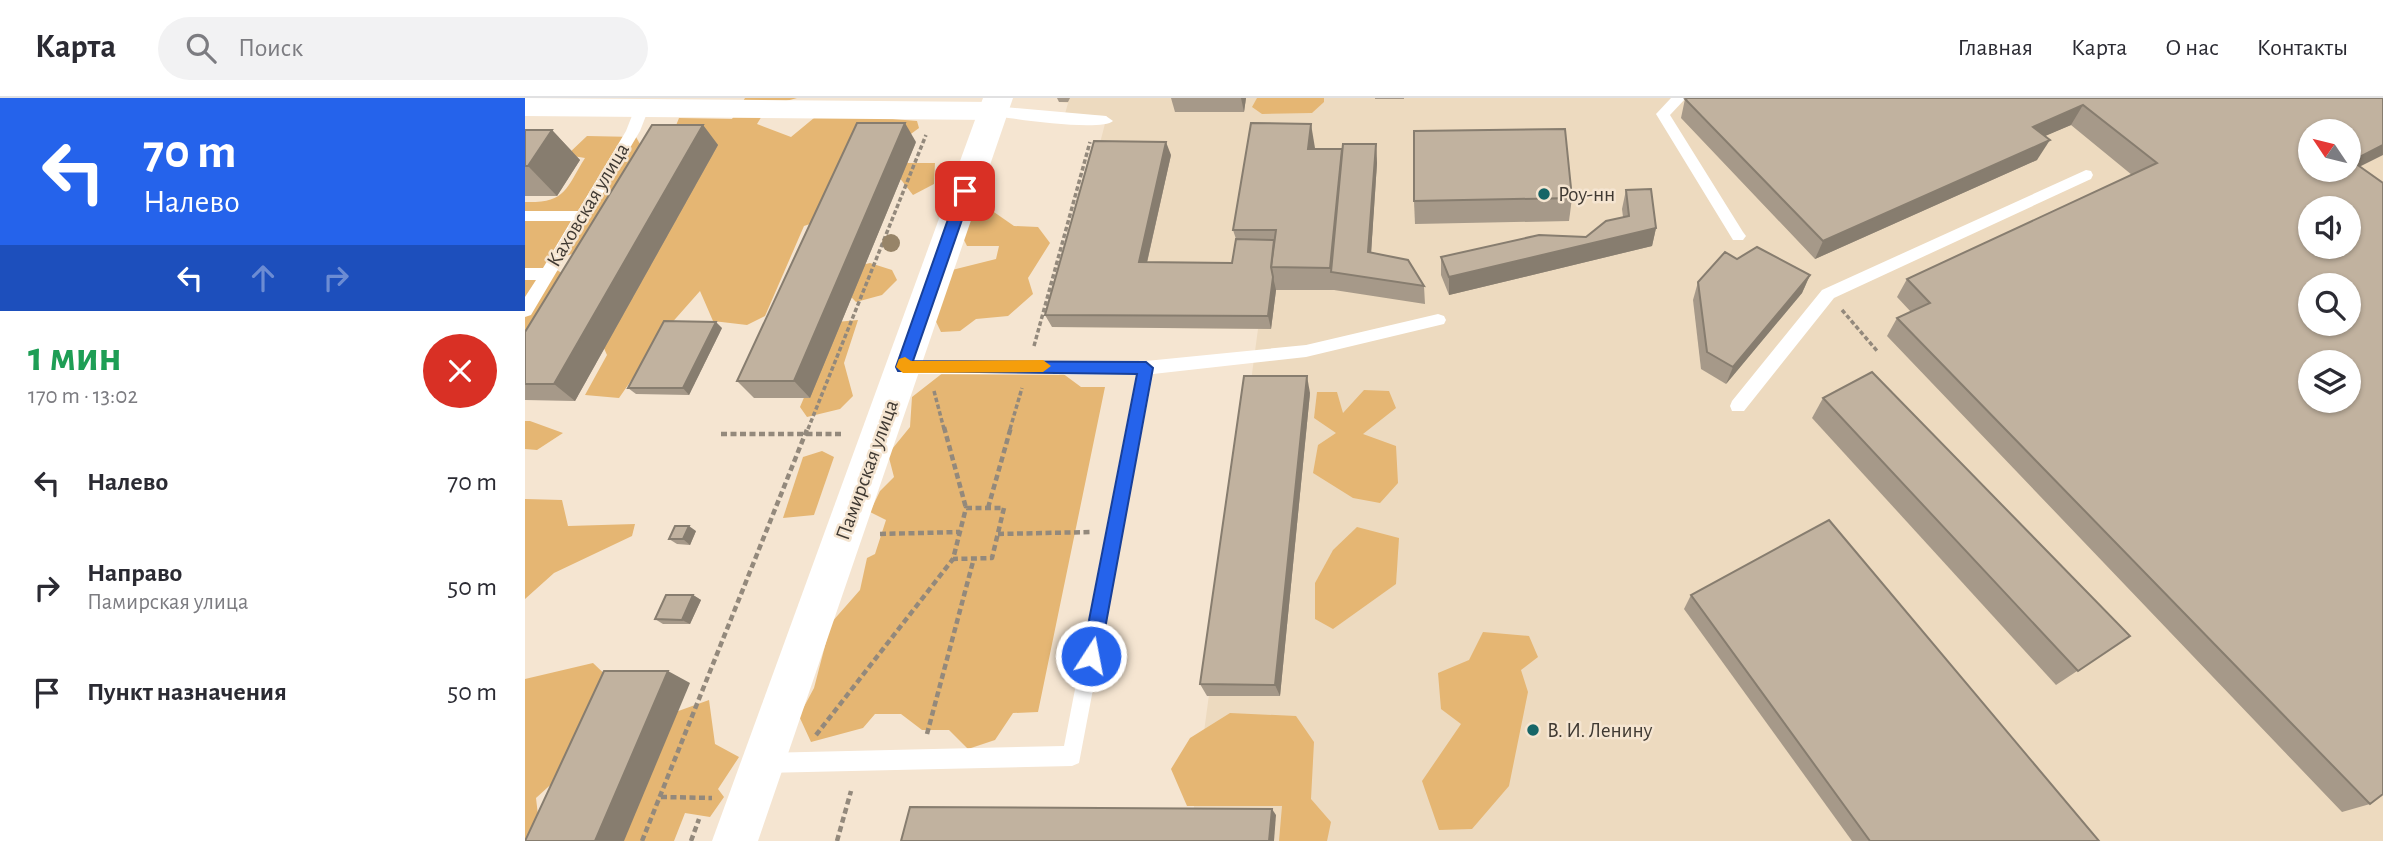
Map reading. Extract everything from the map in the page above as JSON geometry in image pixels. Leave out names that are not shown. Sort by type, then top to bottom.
[{"type":"street","points":[[525,107],[645,103],[937,110],[996,105]]},
{"type":"street","name":"Памирская улица","points":[[735,841],[779,763],[879,433],[915,367],[996,105]]},
{"type":"lane","points":[[1679,98],[1663,114],[1738,236]]},
{"type":"lane","name":"Каховская улица","points":[[525,311],[633,131],[645,103]]},
{"type":"lane","points":[[996,105],[1101,121]]},
{"type":"lane","points":[[1738,406],[1828,294],[2086,175]]},
{"type":"lane","points":[[525,216],[582,216]]},
{"type":"lane","points":[[525,274],[547,274]]},
{"type":"lane","points":[[915,367],[1146,368],[1305,351],[1438,320]]},
{"type":"lane","points":[[779,763],[1072,756],[1146,368]]},
{"type":"path","points":[[642,841],[937,110]]},
{"type":"path","points":[[988,508],[1101,121]]},
{"type":"path","points":[[1828,294],[1878,352]]},
{"type":"path","points":[[779,763],[953,559],[966,508],[915,367]]},
{"type":"path","points":[[722,434],[806,436],[879,433]]},
{"type":"path","points":[[953,559],[992,558],[1005,508],[966,508]]},
{"type":"path","points":[[998,534],[1115,531]]},
{"type":"path","points":[[871,535],[960,532]]},
{"type":"path","points":[[921,760],[974,558]]},
{"type":"path","points":[[837,841],[851,791]]},
{"type":"path","points":[[660,797],[718,798]]},
{"type":"shaded area","points":[[745,98],[797,98],[768,106],[757,124],[791,137],[820,113],[917,121],[919,128],[904,139],[831,217],[804,226],[765,316],[747,325],[713,321],[700,291],[669,326],[619,398],[585,395],[607,355],[595,328],[679,118],[732,119]]},
{"type":"shaded area","points":[[1060,98],[2383,98],[2383,841],[914,841],[1193,814],[1258,329],[1052,327],[1107,116],[1065,114],[1068,103],[1059,102]]},
{"type":"shaded area","points":[[1257,98],[1324,98],[1324,102],[1312,113],[1262,114],[1252,107]]},
{"type":"shaded area","points":[[587,136],[636,137],[645,153],[592,247],[546,263],[571,279],[525,364],[525,202],[549,200],[563,192],[585,158],[567,155]]},
{"type":"shaded area","points":[[899,163],[935,163],[934,184],[913,195],[895,172]]},
{"type":"shaded area","points":[[991,210],[1014,226],[1038,227],[1050,243],[1028,278],[1033,294],[1008,316],[976,319],[960,331],[941,332],[928,305],[944,272],[996,259],[999,246],[967,246],[958,228],[973,211]]},
{"type":"shaded area","points":[[870,263],[892,270],[897,280],[882,295],[856,302],[836,281],[841,270]]},
{"type":"shaded area","points":[[858,320],[844,363],[853,396],[840,409],[807,417],[800,407],[836,322]]},
{"type":"shaded area","points":[[1058,370],[1081,387],[1105,387],[1038,712],[1013,713],[995,740],[968,749],[949,730],[922,730],[901,714],[875,714],[863,728],[811,742],[799,716],[814,688],[831,623],[860,590],[867,558],[875,554],[886,520],[870,512],[880,491],[894,477],[888,454],[910,427],[912,397],[944,372]]},
{"type":"shaded area","points":[[1364,390],[1389,391],[1396,408],[1363,434],[1396,446],[1398,483],[1380,503],[1353,498],[1313,473],[1318,445],[1336,433],[1314,418],[1317,392],[1337,392],[1343,413]]},
{"type":"shaded area","points":[[525,421],[563,433],[537,450],[525,449]]},
{"type":"shaded area","points":[[822,451],[834,457],[814,515],[783,518],[803,457]]},
{"type":"shaded area","points":[[525,499],[562,500],[568,526],[635,524],[632,536],[554,573],[525,599]]},
{"type":"shaded area","points":[[1357,527],[1399,538],[1396,584],[1333,629],[1315,619],[1315,583],[1333,550]]},
{"type":"shaded area","points":[[1483,632],[1529,636],[1538,657],[1521,670],[1528,692],[1509,786],[1472,829],[1439,830],[1422,781],[1461,724],[1441,709],[1438,673],[1469,660]]},
{"type":"shaded area","points":[[593,663],[614,683],[591,748],[536,798],[541,841],[525,841],[525,679]]},
{"type":"shaded area","points":[[709,700],[715,744],[739,757],[718,789],[724,797],[710,817],[685,813],[674,841],[617,841],[670,714]]},
{"type":"shaded area","points":[[1230,713],[1296,716],[1314,742],[1311,799],[1331,822],[1327,841],[1279,841],[1282,806],[1187,806],[1171,769],[1190,738]]},
{"type":"building","points":[[2383,98],[2383,145],[2361,156],[2361,119],[2298,119],[2298,182],[2361,182],[2361,167],[2383,183],[2383,794],[2370,804],[1897,318],[1930,303],[1907,279],[2157,163],[2083,105],[2033,127],[2050,140],[1823,241],[1685,99]]},
{"type":"building","points":[[857,123],[905,123],[794,381],[737,381]]},
{"type":"building","points":[[1251,123],[1311,124],[1308,149],[1342,149],[1330,268],[1271,267],[1276,230],[1233,230]]},
{"type":"building","points":[[652,125],[703,125],[554,384],[525,384],[525,332]]},
{"type":"building","points":[[1565,129],[1572,198],[1414,201],[1414,131]]},
{"type":"building","points":[[525,130],[552,130],[528,166],[525,166]]},
{"type":"building","points":[[1094,141],[1166,142],[1139,262],[1232,263],[1236,239],[1274,240],[1268,316],[1045,315]]},
{"type":"building","points":[[1343,144],[1376,144],[1368,252],[1408,260],[1424,286],[1331,272]]},
{"type":"building","points":[[1651,189],[1656,228],[1449,277],[1441,257],[1539,235],[1586,237],[1606,221],[1629,216],[1626,190]]},
{"type":"building","points":[[1757,247],[1810,275],[1733,367],[1707,352],[1698,282],[1725,252],[1737,259]]},
{"type":"building","points":[[664,321],[716,322],[683,388],[628,388]]},
{"type":"building","points":[[1872,372],[2130,636],[2078,671],[1823,398]]},
{"type":"building","points":[[1244,376],[1307,376],[1275,685],[1200,684]]},
{"type":"building","points":[[1829,520],[2099,841],[1870,841],[1691,595]]},
{"type":"building","points":[[675,526],[689,526],[683,539],[669,539]]},
{"type":"building","points":[[666,595],[693,595],[682,620],[655,619]]},
{"type":"building","points":[[604,671],[668,671],[595,841],[525,841]]},
{"type":"building","points":[[910,807],[1272,809],[1269,841],[901,841]]},
{"type":"slow traffic","points":[[905,363],[903,367],[1043,366]]},
{"type":"place","name":"Роу-нн","points":[[1544,194]]},
{"type":"place","name":"В. И. Ленину","points":[[1533,730]]},
{"type":"route","points":[[965,191],[903,367],[1146,368],[1091,656]]}]
